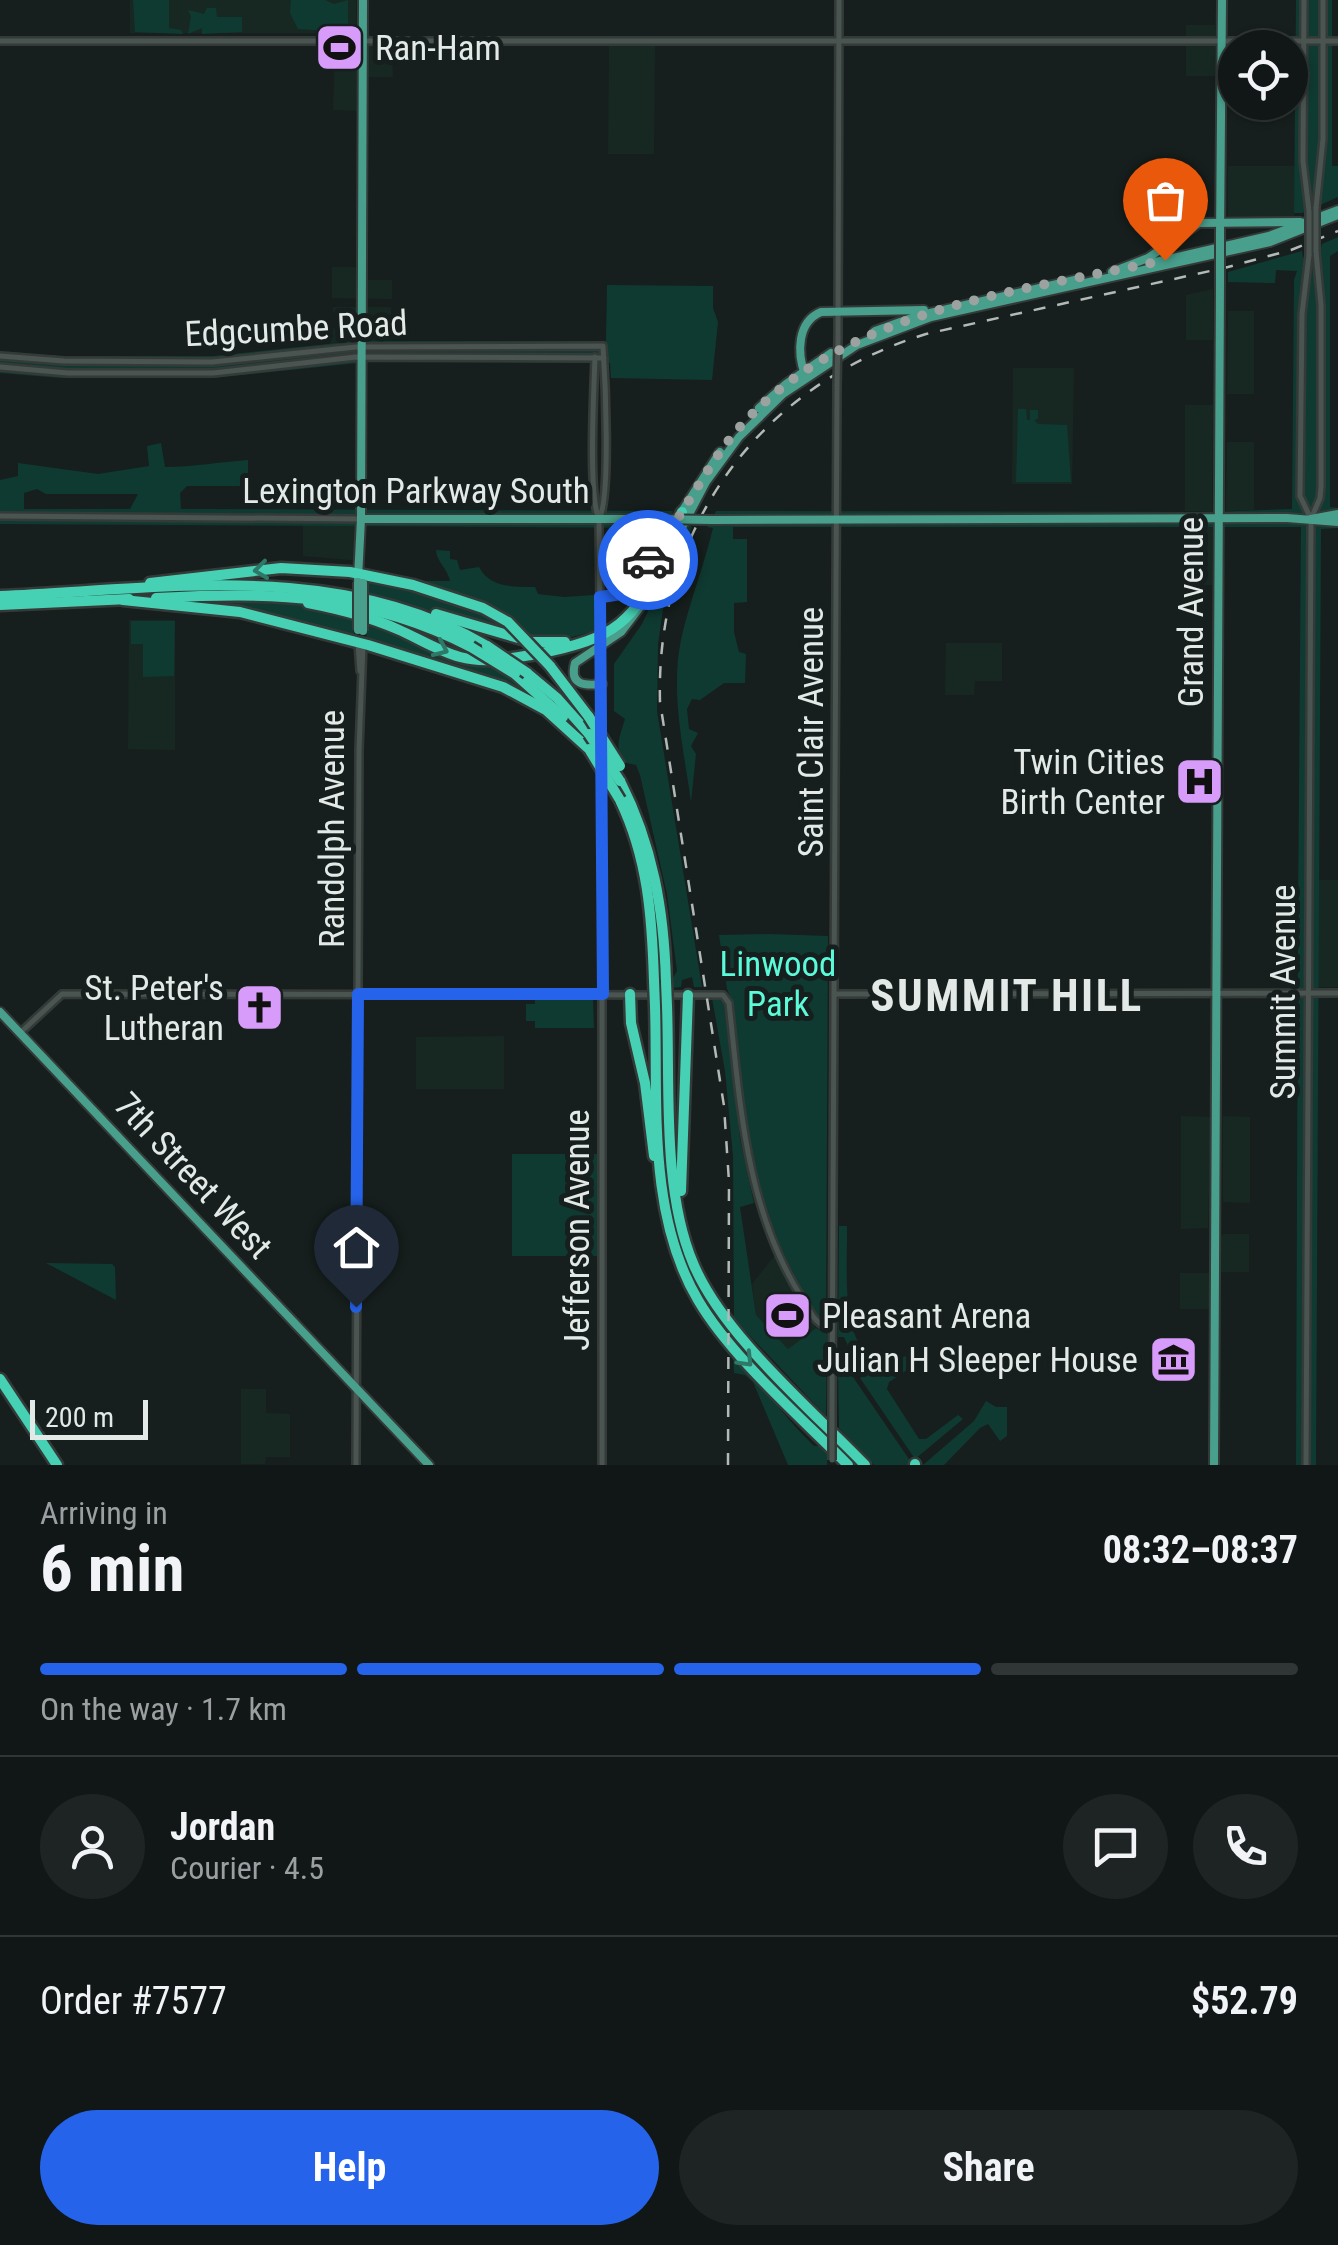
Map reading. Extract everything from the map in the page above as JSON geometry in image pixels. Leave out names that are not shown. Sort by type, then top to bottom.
[{"type":"highway","points":[[0,596],[253,585],[343,590],[532,642],[571,641],[606,627],[633,604],[682,512]]},
{"type":"highway","points":[[248,594],[350,612],[464,658],[516,658],[583,644],[616,628],[643,600],[669,552]]},
{"type":"highway","points":[[110,591],[282,568],[361,578],[416,576]]},
{"type":"highway","points":[[389,579],[483,608],[508,622],[550,666],[620,766],[643,821],[662,906],[661,1006],[674,1193],[686,1247],[703,1285],[722,1314],[865,1465]]},
{"type":"highway","points":[[318,589],[410,611],[487,646],[550,704],[589,749],[620,800],[636,838],[647,880],[660,982]]},
{"type":"highway","points":[[0,605],[248,594],[304,596],[407,619],[472,648],[557,698],[588,734],[620,782],[648,846]]},
{"type":"highway","points":[[123,600],[222,609],[360,643],[513,691],[546,710],[589,749]]},
{"type":"highway","points":[[630,994],[631,1024],[645,1083],[658,1194],[686,1278],[712,1322],[848,1465]]},
{"type":"highway","points":[[686,1247],[680,1186],[688,995]]},
{"type":"highway","points":[[661,1006],[661,1183],[669,1232]]},
{"type":"highway","points":[[0,1379],[54,1465]]},
{"type":"highway","points":[[0,1389],[54,1465]]},
{"type":"main road","name":"Randolph Avenue","points":[[360,643],[364,0]]},
{"type":"main road","name":"Grand Avenue","points":[[1222,0],[1222,30]]},
{"type":"main road","name":"Grand Avenue","points":[[1214,1465],[1221,120]]},
{"type":"main road","points":[[602,684],[576,682],[575,663],[633,619],[719,461],[805,372],[896,328],[1269,236],[1338,213]]},
{"type":"main road","points":[[767,401],[856,340],[895,323],[1112,272],[1270,242],[1338,213]]},
{"type":"main road","points":[[1153,266],[1192,231],[1310,222]]},
{"type":"main road","points":[[1112,272],[1148,258],[1194,225],[1220,227]]},
{"type":"main road","points":[[805,372],[802,334],[807,320],[821,312],[939,310]]},
{"type":"main road","points":[[805,372],[808,326],[819,318],[838,314]]},
{"type":"main road","points":[[600,597],[612,597],[630,587],[711,463],[795,370],[802,356]]},
{"type":"main road","name":"Lexington Parkway South","points":[[361,519],[1337,517]]},
{"type":"main road","name":"7th Street West","points":[[0,1012],[429,1465]]},
{"type":"street","name":"Saint Clair Avenue","points":[[832,1462],[839,0]]},
{"type":"street","name":"Summit Avenue","points":[[1304,0],[1304,30]]},
{"type":"street","name":"Summit Avenue","points":[[1306,1465],[1311,518],[1320,498],[1320,305],[1312,254],[1312,210],[1323,138],[1324,0]]},
{"type":"street","points":[[0,41],[1218,40]]},
{"type":"street","points":[[1308,41],[1338,41]]},
{"type":"street","name":"Summit Avenue","points":[[1303,120],[1303,161],[1312,210]]},
{"type":"street","name":"Summit Avenue","points":[[1311,518],[1300,496],[1302,314],[1312,254]]},
{"type":"street","name":"Edgcumbe Road","points":[[0,356],[64,361],[212,362],[362,346],[596,346]]},
{"type":"street","points":[[596,346],[602,346],[603,512],[599,519],[595,512],[594,474],[595,358],[596,346]]},
{"type":"street","name":"Edgcumbe Road","points":[[0,367],[68,373],[213,374],[362,357],[604,358]]},
{"type":"street","points":[[1287,518],[1298,511],[1300,496]]},
{"type":"street","points":[[1320,498],[1325,510],[1337,517]]},
{"type":"street","name":"Lexington Parkway South","points":[[0,516],[361,519]]},
{"type":"street","name":"Jefferson Avenue","points":[[599,519],[602,1465]]},
{"type":"street","name":"Randolph Avenue","points":[[356,1465],[360,643]]},
{"type":"street","points":[[834,994],[1338,993]]},
{"type":"street","points":[[20,1033],[62,994],[723,995],[729,1003],[744,1135],[766,1223],[801,1297],[819,1324],[832,1328]]},
{"type":"shaded area","points":[[130,0],[356,0],[356,33],[130,33]]},
{"type":"shaded area","points":[[1186,25],[1215,25],[1215,76],[1186,76]]},
{"type":"shaded area","points":[[335,45],[357,46],[358,54],[369,54],[369,46],[392,46],[393,77],[363,77],[363,111],[333,110]]},
{"type":"shaded area","points":[[609,46],[655,46],[654,154],[608,154]]},
{"type":"shaded area","points":[[1228,166],[1295,166],[1294,220],[1228,219]]},
{"type":"shaded area","points":[[332,267],[362,267],[363,280],[392,280],[392,299],[332,298]]},
{"type":"shaded area","points":[[1213,289],[1213,340],[1186,340],[1186,295]]},
{"type":"shaded area","points":[[333,307],[391,307],[391,341],[331,343],[331,328],[360,329],[361,313],[333,313]]},
{"type":"shaded area","points":[[1228,311],[1254,311],[1254,394],[1227,394]]},
{"type":"shaded area","points":[[1013,368],[1074,368],[1072,484],[1012,484]]},
{"type":"shaded area","points":[[1185,405],[1213,405],[1212,512],[1185,511]]},
{"type":"shaded area","points":[[1227,442],[1254,442],[1254,510],[1226,511]]},
{"type":"shaded area","points":[[303,525],[361,526],[361,561],[303,556]]},
{"type":"shaded area","points":[[1184,526],[1212,526],[1212,585],[1184,585]]},
{"type":"shaded area","points":[[129,620],[175,620],[175,750],[128,749]]},
{"type":"shaded area","points":[[946,643],[1002,643],[1002,681],[975,681],[974,695],[945,695]]},
{"type":"shaded area","points":[[1319,880],[1338,880],[1338,987],[1318,987]]},
{"type":"shaded area","points":[[504,1036],[504,1089],[416,1089],[416,1037]]},
{"type":"shaded area","points":[[1181,1116],[1211,1117],[1208,1228],[1181,1229]]},
{"type":"shaded area","points":[[1223,1116],[1250,1117],[1250,1203],[1223,1202]]},
{"type":"shaded area","points":[[1249,1234],[1249,1272],[1220,1272],[1220,1237]]},
{"type":"shaded area","points":[[775,1255],[816,1328],[788,1349],[756,1315],[752,1284]]},
{"type":"shaded area","points":[[1180,1273],[1210,1273],[1210,1309],[1180,1309]]},
{"type":"shaded area","points":[[241,1389],[266,1389],[266,1413],[290,1414],[290,1457],[266,1457],[265,1464],[241,1464]]},
{"type":"green space","points":[[133,0],[169,0],[169,28],[183,34],[135,32]]},
{"type":"green space","points":[[291,0],[325,0],[334,4],[348,0],[348,32],[298,29],[290,13]]},
{"type":"green space","points":[[1296,0],[1332,0],[1332,166],[1338,166],[1338,197],[1302,213],[1294,213],[1295,120],[1308,120],[1308,30],[1296,30]]},
{"type":"green space","points":[[207,8],[216,8],[217,17],[242,17],[242,32],[202,34],[202,28],[188,34],[188,10],[204,14]]},
{"type":"green space","points":[[1338,237],[1338,251],[1330,256],[1330,507],[1338,508],[1338,528],[1321,529],[1316,1465],[1296,1465],[1298,937],[1292,927],[1298,921],[1301,527],[733,527],[733,539],[747,539],[747,602],[734,603],[734,632],[739,652],[746,654],[745,683],[724,683],[700,700],[692,699],[687,709],[689,729],[698,733],[691,746],[696,754],[691,802],[677,680],[681,640],[713,528],[707,527],[716,511],[1292,509],[1297,271],[1276,270],[1275,283],[1228,282],[1228,272],[1302,251],[1303,258],[1319,255],[1322,244]]},
{"type":"green space","points":[[607,285],[713,286],[713,308],[718,322],[712,380],[611,378],[610,363],[368,362],[213,378],[61,378],[0,373],[0,351],[59,356],[214,356],[355,341],[606,341]]},
{"type":"green space","points":[[1018,409],[1026,409],[1027,420],[1030,410],[1038,410],[1038,419],[1034,420],[1038,424],[1067,425],[1071,482],[1016,482]]},
{"type":"green space","points":[[161,443],[165,467],[248,460],[248,486],[187,486],[180,493],[181,509],[673,511],[662,528],[0,524],[0,480],[18,476],[18,463],[98,474],[149,466],[147,446]],"holes":[[[37,489],[46,494],[138,494],[130,509],[24,509],[24,493]]]},
{"type":"green space","points":[[689,525],[692,527],[663,609],[657,711],[702,987],[694,987],[692,977],[682,980],[681,987],[671,988],[677,971],[667,894],[640,775],[636,765],[622,762],[620,756],[619,740],[625,719],[614,711],[614,664],[642,624]]},
{"type":"green space","points":[[436,550],[450,551],[450,559],[457,560],[460,570],[479,567],[489,579],[503,585],[535,587],[538,594],[564,597],[594,595],[595,631],[564,639],[533,639],[520,628],[422,584],[450,581]]},
{"type":"green space","points":[[368,579],[449,600],[487,616],[524,639],[367,593]]},
{"type":"green space","points":[[256,598],[354,616],[354,639],[187,602]]},
{"type":"green space","points":[[367,620],[489,662],[546,707],[366,642]]},
{"type":"green space","points":[[131,621],[175,621],[174,676],[143,677],[143,644],[131,644]]},
{"type":"green space","name":"Linwood Park","points":[[719,935],[828,936],[826,1324],[800,1285],[767,1210],[749,1134],[734,1008],[727,989]]},
{"type":"green space","points":[[712,998],[722,999],[726,1005],[740,1139],[754,1203],[740,1207],[756,1315],[788,1349],[816,1328],[827,1334],[826,1416],[734,1319],[733,1156],[725,1071]]},
{"type":"green space","points":[[535,1000],[593,1000],[594,1028],[535,1028],[535,1021],[526,1021],[526,1004],[535,1004]]},
{"type":"green space","points":[[512,1154],[598,1154],[598,1256],[512,1256]]},
{"type":"green space","points":[[839,1226],[847,1226],[847,1294],[853,1330],[868,1352],[874,1349],[882,1359],[861,1370],[838,1361],[838,1355],[850,1350],[844,1337],[838,1337]]},
{"type":"green space","points":[[46,1263],[112,1264],[116,1300]]},
{"type":"green space","points":[[918,1350],[925,1358],[889,1382],[887,1389],[919,1439],[926,1439],[958,1415],[963,1419],[915,1459],[860,1378]]},
{"type":"green space","points":[[733,1354],[803,1435],[814,1446],[827,1451],[827,1465],[788,1465],[753,1382],[734,1373]]},
{"type":"green space","points":[[838,1370],[853,1377],[913,1465],[874,1465],[839,1428]]},
{"type":"green space","points":[[986,1401],[996,1407],[1007,1407],[1007,1436],[1000,1441],[988,1424],[944,1465],[923,1465],[974,1421]]},
{"type":"railway","points":[[728,1465],[729,1182],[724,1106],[660,702],[663,638],[676,578],[698,522],[729,472],[768,427],[814,388],[867,357],[926,334],[1228,267],[1291,250],[1338,231]]},
{"type":"way so far","points":[[648,560],[711,463],[740,428],[786,384],[836,350],[917,316],[1165,260]]},
{"type":"place","name":"Ran-Ham","points":[[340,48]]},
{"type":"place","name":"Twin Cities Birth Center","points":[[1200,782]]},
{"type":"place","name":"St. Peter's Lutheran","points":[[259,1008]]},
{"type":"place","name":"Pleasant Arena","points":[[787,1316]]},
{"type":"place","name":"Julian H Sleeper House","points":[[1173,1360]]},
{"type":"district","name":"SUMMIT HILL","points":[[1007,995]]},
{"type":"route","points":[[356,1307],[358,994],[603,994],[600,597],[622,594],[648,560]]}]
